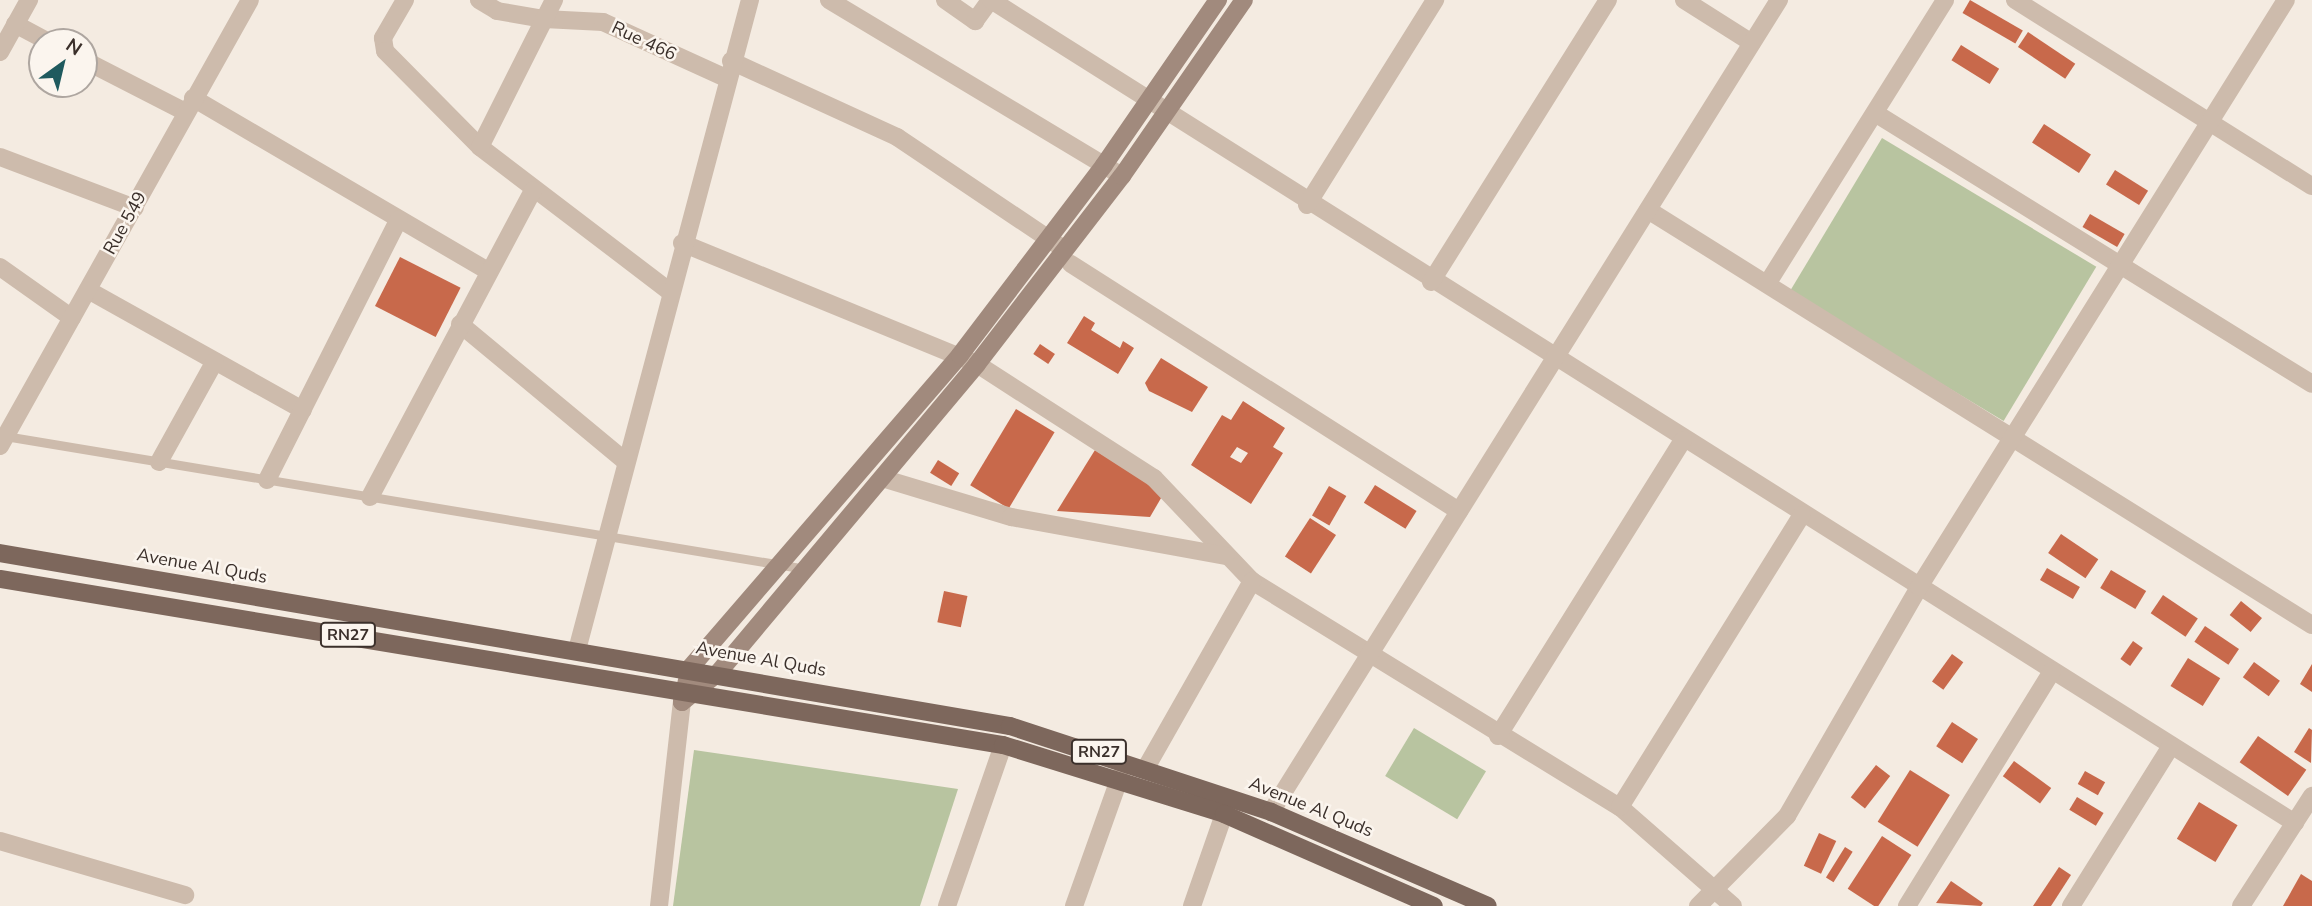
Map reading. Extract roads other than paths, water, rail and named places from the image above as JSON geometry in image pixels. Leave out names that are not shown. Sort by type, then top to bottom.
[{"type":"main road","points":[[687,695],[691,668],[784,566],[960,355],[1104,165],[1218,0]]},
{"type":"main road","points":[[687,695],[718,673],[808,570],[1068,257],[1244,0]]},
{"type":"main road","name":"Avenue Al Quds","points":[[0,553],[691,668],[1010,726],[1147,766],[1271,812],[1488,906]]},
{"type":"main road","name":"RN27","points":[[0,579],[687,695],[1003,745],[1120,777],[1224,814],[1434,906]]},
{"type":"street","points":[[0,51],[8,29],[29,0]]},
{"type":"street","name":"Rue 549","points":[[2,439],[135,208],[189,105],[250,0]]},
{"type":"street","points":[[405,0],[383,38],[385,51],[480,147],[533,191],[669,291]]},
{"type":"street","name":"Rue 466","points":[[479,0],[497,11],[544,19],[603,22],[897,137],[1048,239],[1068,257],[1459,511]]},
{"type":"street","points":[[480,147],[554,0]]},
{"type":"street","points":[[577,650],[669,291],[728,70],[750,0]]},
{"type":"street","points":[[829,0],[1122,176]]},
{"type":"street","points":[[945,0],[975,21],[991,0],[1164,115],[2295,823]]},
{"type":"street","points":[[1307,205],[1436,0]]},
{"type":"street","points":[[1431,282],[1608,0]]},
{"type":"street","points":[[1684,0],[1752,43]]},
{"type":"street","points":[[1271,812],[1779,0]]},
{"type":"street","points":[[1767,284],[1945,0]]},
{"type":"street","points":[[2015,0],[2312,186]]},
{"type":"street","points":[[1698,906],[1787,816],[1919,587],[2286,0]]},
{"type":"street","points":[[8,29],[28,35]]},
{"type":"street","points":[[98,66],[189,105],[399,219],[489,272]]},
{"type":"street","points":[[1875,113],[2312,384]]},
{"type":"street","points":[[0,157],[135,208]]},
{"type":"street","points":[[370,496],[533,191]]},
{"type":"street","points":[[1648,210],[2312,625]]},
{"type":"street","points":[[267,480],[399,219]]},
{"type":"street","points":[[682,243],[960,355],[977,365],[1154,478],[1225,556],[1252,581],[1498,736],[1620,807],[1733,906]]},
{"type":"street","points":[[0,267],[72,318]]},
{"type":"street","points":[[88,290],[303,410]]},
{"type":"street","points":[[460,324],[626,462]]},
{"type":"street","points":[[159,461],[215,361]]},
{"type":"street","points":[[1498,736],[1683,440]]},
{"type":"street","points":[[885,479],[1011,517],[1225,556]]},
{"type":"street","points":[[1620,807],[1802,515]]},
{"type":"street","points":[[1147,766],[1252,581]]},
{"type":"street","points":[[1907,906],[2052,671]]},
{"type":"street","points":[[659,906],[687,695]]},
{"type":"street","points":[[947,906],[1003,745]]},
{"type":"street","points":[[2071,906],[2171,746]]},
{"type":"street","points":[[1074,906],[1120,777]]},
{"type":"street","points":[[2241,906],[2312,796]]},
{"type":"street","points":[[1192,906],[1224,814]]},
{"type":"street","points":[[0,841],[185,895]]},
{"type":"lane","points":[[2,439],[159,461],[808,570]]}]
